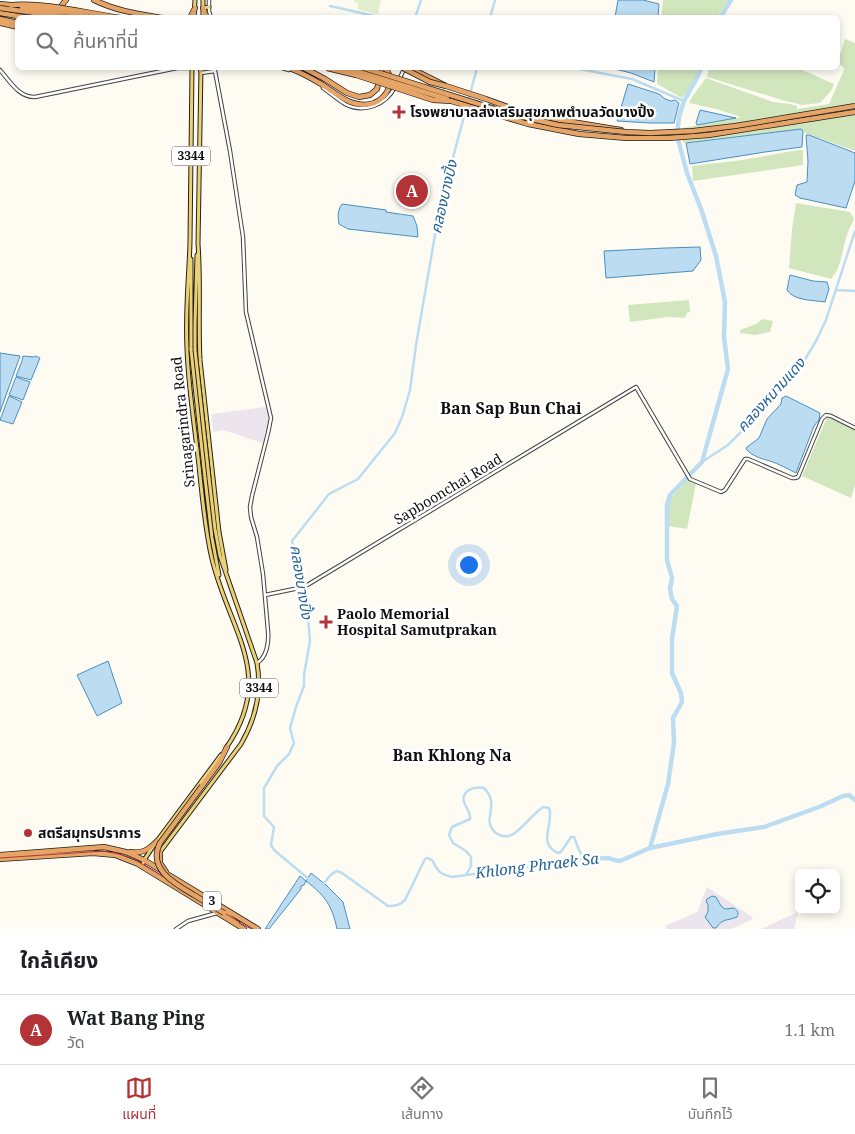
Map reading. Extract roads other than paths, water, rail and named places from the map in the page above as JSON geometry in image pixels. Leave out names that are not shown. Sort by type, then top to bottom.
[{"type":"highway","points":[[60,15],[62,5],[66,0]]},
{"type":"highway","points":[[94,0],[113,8],[146,15]]},
{"type":"highway","points":[[0,4],[83,15]]},
{"type":"highway","points":[[11,5],[31,4],[102,15]]},
{"type":"highway","points":[[0,8],[50,15]]},
{"type":"highway","points":[[192,15],[195,8]]},
{"type":"highway","points":[[203,8],[206,15]]},
{"type":"highway","points":[[0,13],[15,16]]},
{"type":"highway","points":[[0,21],[15,24]]},
{"type":"highway","points":[[295,70],[346,101],[362,105],[380,100],[385,96],[390,84],[386,70]]},
{"type":"highway","points":[[308,70],[346,93],[359,97],[370,95],[378,89],[380,77],[378,70]]},
{"type":"highway","points":[[335,70],[433,100],[450,101]]},
{"type":"highway","points":[[353,70],[528,124],[579,134],[634,138],[676,138],[709,135],[855,112]]},
{"type":"highway","points":[[371,70],[521,116],[558,125],[626,132],[692,131],[735,126],[855,106]]},
{"type":"highway","points":[[408,70],[427,81],[486,98],[516,110],[626,132]]},
{"type":"highway","points":[[414,70],[446,86]]},
{"type":"highway","points":[[227,747],[219,763],[160,843],[157,850],[157,861],[165,874],[174,883],[224,913],[244,929]]},
{"type":"highway","points":[[123,858],[127,856],[126,852],[143,852],[157,841]]},
{"type":"highway","name":"3","points":[[0,855],[104,847],[126,852],[151,864],[256,928]]},
{"type":"highway","points":[[160,851],[160,863],[168,875]]},
{"type":"highway","name":"3","points":[[0,859],[98,853],[115,855],[144,867],[244,929]]},
{"type":"highway","points":[[158,877],[158,873],[162,871]]},
{"type":"main road","points":[[194,15],[195,0]]},
{"type":"main road","points":[[203,0],[203,15]]},
{"type":"main road","points":[[203,8],[209,7]]},
{"type":"main road","name":"Srinagarindra Road","points":[[191,70],[190,244],[193,350],[213,548],[224,595]]},
{"type":"main road","name":"Srinagarindra Road","points":[[193,350],[198,244],[201,70]]},
{"type":"main road","name":"Srinagarindra Road","points":[[190,244],[187,289],[187,358],[208,540],[214,566],[246,659],[249,683],[248,700],[236,734],[157,841],[144,860],[144,867],[151,864],[234,754],[246,735],[255,712],[258,696],[257,664],[222,564],[207,478]]},
{"type":"main road","name":"Srinagarindra Road","points":[[198,244],[200,272],[199,340],[204,399],[222,549],[232,592]]},
{"type":"main road","points":[[192,401],[198,406],[202,404],[204,399]]},
{"type":"main road","points":[[195,432],[198,427],[202,426],[208,431]]},
{"type":"main road","points":[[163,833],[164,839],[169,839]]},
{"type":"street","points":[[209,0],[210,15]]},
{"type":"street","points":[[0,70],[18,90],[29,97],[35,97],[167,70]]},
{"type":"street","points":[[215,70],[231,154],[242,227],[246,312],[271,418],[250,507],[259,550],[267,616],[268,639],[266,649],[262,659],[257,664]]},
{"type":"street","points":[[290,70],[320,86],[344,104],[359,108],[374,106],[386,100],[393,91],[403,70]]},
{"type":"street","name":"Sapboonchai Road","points":[[265,595],[304,587],[636,386],[690,479],[722,492],[745,459],[792,478],[797,478],[800,475],[824,416],[828,414],[855,428]]},
{"type":"street","points":[[176,929],[188,921],[217,913]]},
{"type":"water","points":[[618,0],[643,0],[659,4],[658,15],[615,15]]},
{"type":"water","points":[[619,70],[655,70],[654,82]]},
{"type":"water","points":[[628,84],[679,103],[674,123],[617,121]]},
{"type":"water","points":[[700,110],[736,118],[697,125]]},
{"type":"water","points":[[801,129],[803,131],[802,147],[690,164],[686,143]]},
{"type":"water","points":[[806,135],[855,153],[855,181],[846,208],[800,198],[795,195],[797,185],[807,182]]},
{"type":"water","points":[[342,204],[413,216],[417,226],[418,237],[348,229],[339,224],[338,216]]},
{"type":"water","points":[[700,247],[701,260],[693,271],[606,278],[604,251]]},
{"type":"water","points":[[790,275],[813,281],[827,282],[829,289],[825,302],[804,299],[790,294],[787,290]]},
{"type":"water","points":[[0,353],[20,356],[0,412]]},
{"type":"water","points":[[23,356],[36,356],[40,358],[31,380],[16,376]]},
{"type":"water","points":[[16,377],[30,382],[23,400],[9,395]]},
{"type":"water","points":[[9,396],[22,402],[13,424],[0,420]]},
{"type":"water","points":[[786,396],[820,413],[819,420],[814,426],[796,473],[757,457],[746,449],[759,438],[767,419],[781,404],[782,398]]},
{"type":"water","points":[[108,661],[122,703],[97,716],[77,675]]},
{"type":"water","points":[[311,873],[343,902],[350,929],[337,929],[333,913],[327,902],[306,881]]},
{"type":"water","points":[[300,876],[306,881],[269,929],[265,929]]},
{"type":"water","points":[[712,896],[716,897],[725,909],[734,908],[738,913],[737,917],[723,921],[716,928],[713,928],[705,917],[708,912],[707,899]]},
{"type":"waterway","points":[[416,15],[421,0]]},
{"type":"waterway","name":"คลองบางปิ้ง","points":[[491,15],[495,0]]},
{"type":"waterway","points":[[722,15],[731,0]]},
{"type":"waterway","points":[[330,6],[370,15]]},
{"type":"waterway","name":"คลองบางปิ้ง","points":[[310,880],[274,850],[271,845],[274,827],[264,816],[264,788],[277,766],[289,754],[294,743],[290,728],[304,686],[310,641],[308,617],[292,541],[329,494],[358,479],[395,433],[402,417],[410,390],[440,206],[476,70]]},
{"type":"waterway","points":[[585,70],[632,79],[684,101]]},
{"type":"waterway","name":"คลองหนามแดง","points":[[650,848],[668,784],[674,743],[673,718],[682,702],[681,693],[672,673],[672,639],[677,606],[672,599],[670,589],[672,578],[667,560],[667,505],[670,495],[702,462],[728,369],[724,337],[725,302],[716,256],[687,173],[678,139],[679,117],[684,101],[700,70]]},
{"type":"waterway","name":"คลองหนามแดง","points":[[702,462],[728,445],[803,363],[826,320],[855,231]]},
{"type":"waterway","points":[[837,290],[855,291]]},
{"type":"waterway","points":[[324,883],[337,871],[388,906],[393,906],[405,900],[427,858],[432,860],[444,875],[452,877],[584,859],[574,837],[571,837],[561,852],[558,853],[548,844],[549,808],[543,807],[515,833],[508,836],[497,834],[489,822],[491,804],[489,794],[484,788],[473,788],[464,797],[470,819],[452,827],[449,835],[453,843],[466,851],[471,857],[471,866],[466,875]]},
{"type":"waterway","name":"Khlong Phraek Sa","points":[[584,859],[609,858],[620,861],[650,848],[717,834],[764,827],[843,796],[849,795],[855,800]]},
{"type":"railway","points":[[0,858],[103,851],[119,854],[132,858],[251,929]]},
{"type":"place","name":"โรงพยาบาลส่งเสริมสุขภาพตำบลวัดบางปิ้ง","points":[[399,112]]},
{"type":"place","name":"Wat Bang Ping","points":[[412,191]]},
{"type":"place","name":"Paolo Memorial Hospital Samutprakan","points":[[326,622]]},
{"type":"place","name":"สตรีสมุทรปราการ","points":[[28,833]]},
{"type":"district","name":"Ban Sap Bun Chai","points":[[511,408]]},
{"type":"district","name":"Ban Khlong Na","points":[[452,755]]}]
